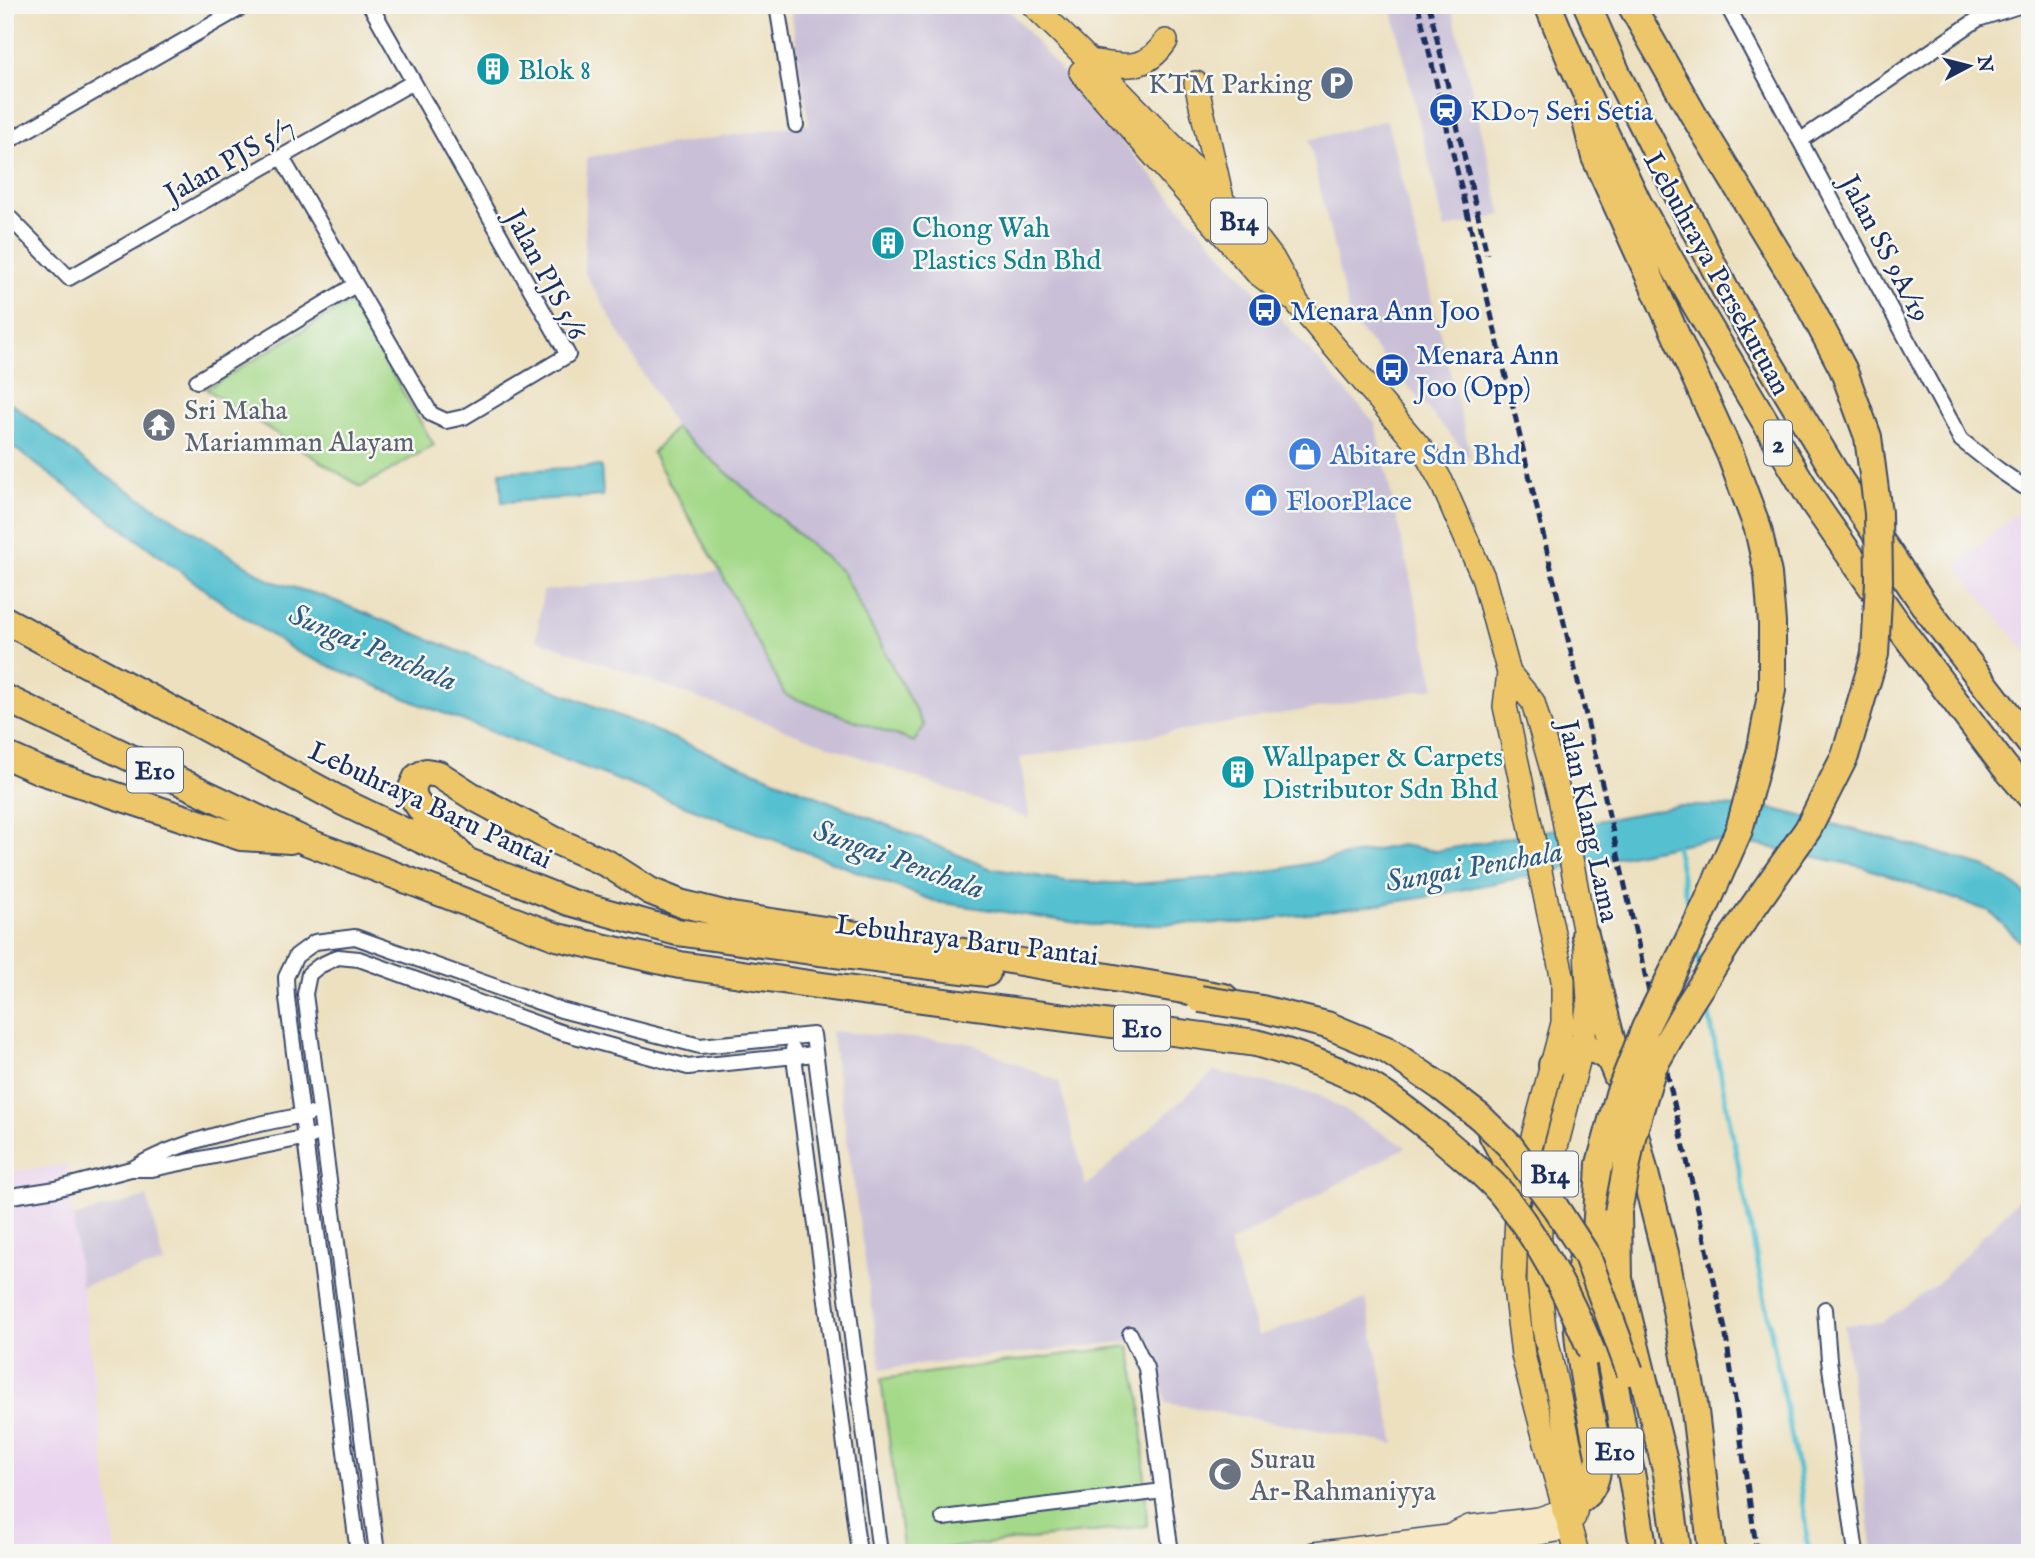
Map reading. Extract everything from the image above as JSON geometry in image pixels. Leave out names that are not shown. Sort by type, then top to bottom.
[{"type":"highway","name":"Lebuhraya Persekutuan","points":[[1548,5],[1571,61],[1638,203],[1813,502],[1906,636],[2004,766],[2030,796]]},
{"type":"highway","name":"Lebuhraya Persekutuan","points":[[1587,5],[1619,78],[1725,289],[1831,468],[1926,608],[2030,743]]},
{"type":"highway","points":[[1631,5],[1693,114],[1807,301],[1843,369],[1868,437],[1878,513],[1879,581],[1875,654],[1846,756],[1808,829],[1731,937],[1653,1067],[1632,1137],[1618,1212],[1619,1279],[1667,1474],[1678,1553]]},
{"type":"highway","points":[[1570,1513],[1591,1491],[1599,1457],[1579,1345],[1576,1311],[1579,1277],[1600,1164],[1619,1094],[1645,1028],[1706,905],[1739,830],[1760,753],[1772,691],[1772,622],[1768,574],[1758,529],[1730,454],[1595,157],[1571,61]]},
{"type":"highway","name":"Lebuhraya Baru Pantai","points":[[5,620],[345,803],[466,861],[569,902],[677,932],[1262,1009],[1327,1025],[1387,1050],[1480,1117],[1510,1146],[1587,1256],[1630,1372],[1653,1479],[1663,1553]]},
{"type":"highway","name":"E10","points":[[5,698],[305,841],[557,937],[680,965],[1256,1043],[1319,1063],[1361,1081],[1439,1136],[1500,1192],[1534,1235],[1557,1275],[1592,1352],[1612,1433],[1631,1553]]},
{"type":"highway","points":[[5,755],[41,771],[242,837],[305,841]]},
{"type":"highway","points":[[466,861],[421,811],[414,799],[412,788],[417,777],[426,772],[438,774],[472,796],[554,840],[608,864],[650,891],[680,903],[732,916],[917,944],[1264,1003],[1324,1020],[1378,1042],[1439,1077],[1464,1095],[1487,1124],[1518,1194]]},
{"type":"highway","points":[[1585,935],[1665,1253],[1694,1403],[1712,1553]]},
{"type":"highway","points":[[1552,1065],[1565,1052],[1582,1046],[1599,1052],[1610,1059],[1627,1099]]},
{"type":"highway","points":[[1600,1164],[1596,1234],[1600,1305],[1644,1553]]},
{"type":"main road","name":"Jalan Klang Lama","points":[[1032,5],[1171,144],[1273,259],[1298,304],[1427,456],[1446,491],[1483,577],[1509,673],[1505,706],[1563,980],[1563,1023],[1518,1194],[1514,1280],[1523,1355],[1570,1513],[1577,1553]]},
{"type":"main road","name":"Jalan Klang Lama","points":[[1032,5],[1079,69],[1256,272],[1298,304]]},
{"type":"main road","points":[[1090,61],[1127,67],[1144,63],[1158,53],[1166,41]]},
{"type":"main road","points":[[1196,83],[1222,203]]},
{"type":"main road","name":"Jalan Klang Lama","points":[[1509,673],[1533,702],[1560,798],[1585,935],[1589,1001],[1582,1046],[1540,1221],[1539,1281],[1544,1329],[1575,1470],[1570,1513]]},
{"type":"main road","points":[[1314,1553],[1448,1536],[1469,1526],[1570,1513]]},
{"type":"street","points":[[5,143],[246,5]]},
{"type":"street","name":"Jalan PJS 5/6","points":[[282,158],[430,414],[446,421],[464,417],[568,355],[370,5]]},
{"type":"street","points":[[778,5],[796,125]]},
{"type":"street","name":"Jalan SS 9A/19","points":[[1727,5],[1961,440],[2030,491]]},
{"type":"street","points":[[1969,5],[1978,19]]},
{"type":"street","points":[[1801,140],[1978,19],[2022,5]]},
{"type":"street","name":"Jalan PJS 5/7","points":[[5,214],[69,278],[413,82]]},
{"type":"street","points":[[197,381],[355,285]]},
{"type":"street","points":[[358,1553],[286,978],[296,956],[315,942],[355,937],[562,1010],[700,1046],[813,1035],[880,1553]]},
{"type":"street","points":[[377,1553],[305,994],[309,974],[338,957],[359,959],[560,1032],[688,1067],[815,1054]]},
{"type":"street","points":[[792,1037],[859,1553]]},
{"type":"street","points":[[131,1169],[149,1158],[219,1134],[320,1112]]},
{"type":"street","points":[[5,1197],[55,1189],[131,1169],[152,1169],[323,1134]]},
{"type":"street","points":[[1825,1309],[1829,1360],[1856,1553]]},
{"type":"street","points":[[1130,1334],[1146,1368],[1171,1553]]},
{"type":"street","points":[[943,1518],[1163,1491]]},
{"type":"shaded area","points":[[790,5],[1005,5],[1124,145],[1375,423],[1435,688],[1020,758],[1030,819],[536,639],[543,591],[720,571],[785,695],[842,572],[675,428],[584,272],[587,157],[809,124]]},
{"type":"shaded area","name":"KD07 Seri Setia","points":[[1391,5],[1451,5],[1502,215],[1445,229]]},
{"type":"shaded area","points":[[1387,120],[1472,460],[1350,319],[1309,140]]},
{"type":"shaded area","points":[[2018,512],[2030,518],[2030,657],[1956,566]]},
{"type":"shaded area","points":[[831,1031],[970,1043],[1059,1082],[1086,1186],[1214,1071],[1319,1095],[1406,1147],[1229,1243],[1258,1336],[1366,1299],[1395,1444],[1166,1403],[1151,1339],[881,1369]]},
{"type":"shaded area","points":[[67,1165],[116,1553],[5,1553],[5,1172]]},
{"type":"shaded area","points":[[2030,1187],[2030,1553],[1873,1553],[1844,1325],[1882,1322],[1937,1284]]},
{"type":"shaded area","points":[[147,1197],[164,1263],[81,1286],[73,1217]]},
{"type":"green space","points":[[350,302],[434,445],[361,487],[206,389]]},
{"type":"green space","points":[[675,428],[842,572],[924,726],[914,742],[785,695],[720,571],[652,453]]},
{"type":"green space","points":[[1129,1346],[1141,1400],[1147,1526],[904,1553],[881,1379]]},
{"type":"water","name":"Sungai Penchala","points":[[5,398],[92,467],[271,581],[323,596],[989,868],[1066,881],[1134,884],[1251,875],[1401,845],[1436,851],[1678,806],[1774,809],[1986,867],[2019,888],[2030,899],[2030,951],[1989,911],[1863,867],[1758,845],[1702,840],[1421,898],[1244,923],[1092,925],[937,902],[419,704],[297,652],[231,609],[5,441]]},
{"type":"water","points":[[601,466],[603,496],[502,502],[500,472]]},
{"type":"waterway","points":[[1675,841],[1690,917]]},
{"type":"waterway","points":[[1696,947],[1700,968]]},
{"type":"waterway","points":[[1705,995],[1799,1474],[1809,1553]]},
{"type":"railway","points":[[1418,5],[1600,775],[1725,1329],[1757,1553]]},
{"type":"railway","points":[[1429,5],[1487,254]]},
{"type":"place","name":"Blok 8","points":[[493,69]]},
{"type":"place","name":"KTM Parking","points":[[1337,83]]},
{"type":"place","name":"KD07 Seri Setia","points":[[1446,110]]},
{"type":"place","name":"Chong Wah Plastics Sdn Bhd","points":[[888,243]]},
{"type":"place","name":"Menara Ann Joo","points":[[1265,310]]},
{"type":"place","name":"Menara Ann Joo (Opp)","points":[[1392,370]]},
{"type":"place","name":"Sri Maha Mariamman Alayam","points":[[159,425]]},
{"type":"place","name":"Abitare Sdn Bhd","points":[[1305,454]]},
{"type":"place","name":"FloorPlace","points":[[1261,500]]},
{"type":"place","name":"Wallpaper & Carpets Distributor Sdn Bhd","points":[[1238,772]]},
{"type":"place","name":"Surau Ar-Rahmaniyya","points":[[1225,1474]]}]
